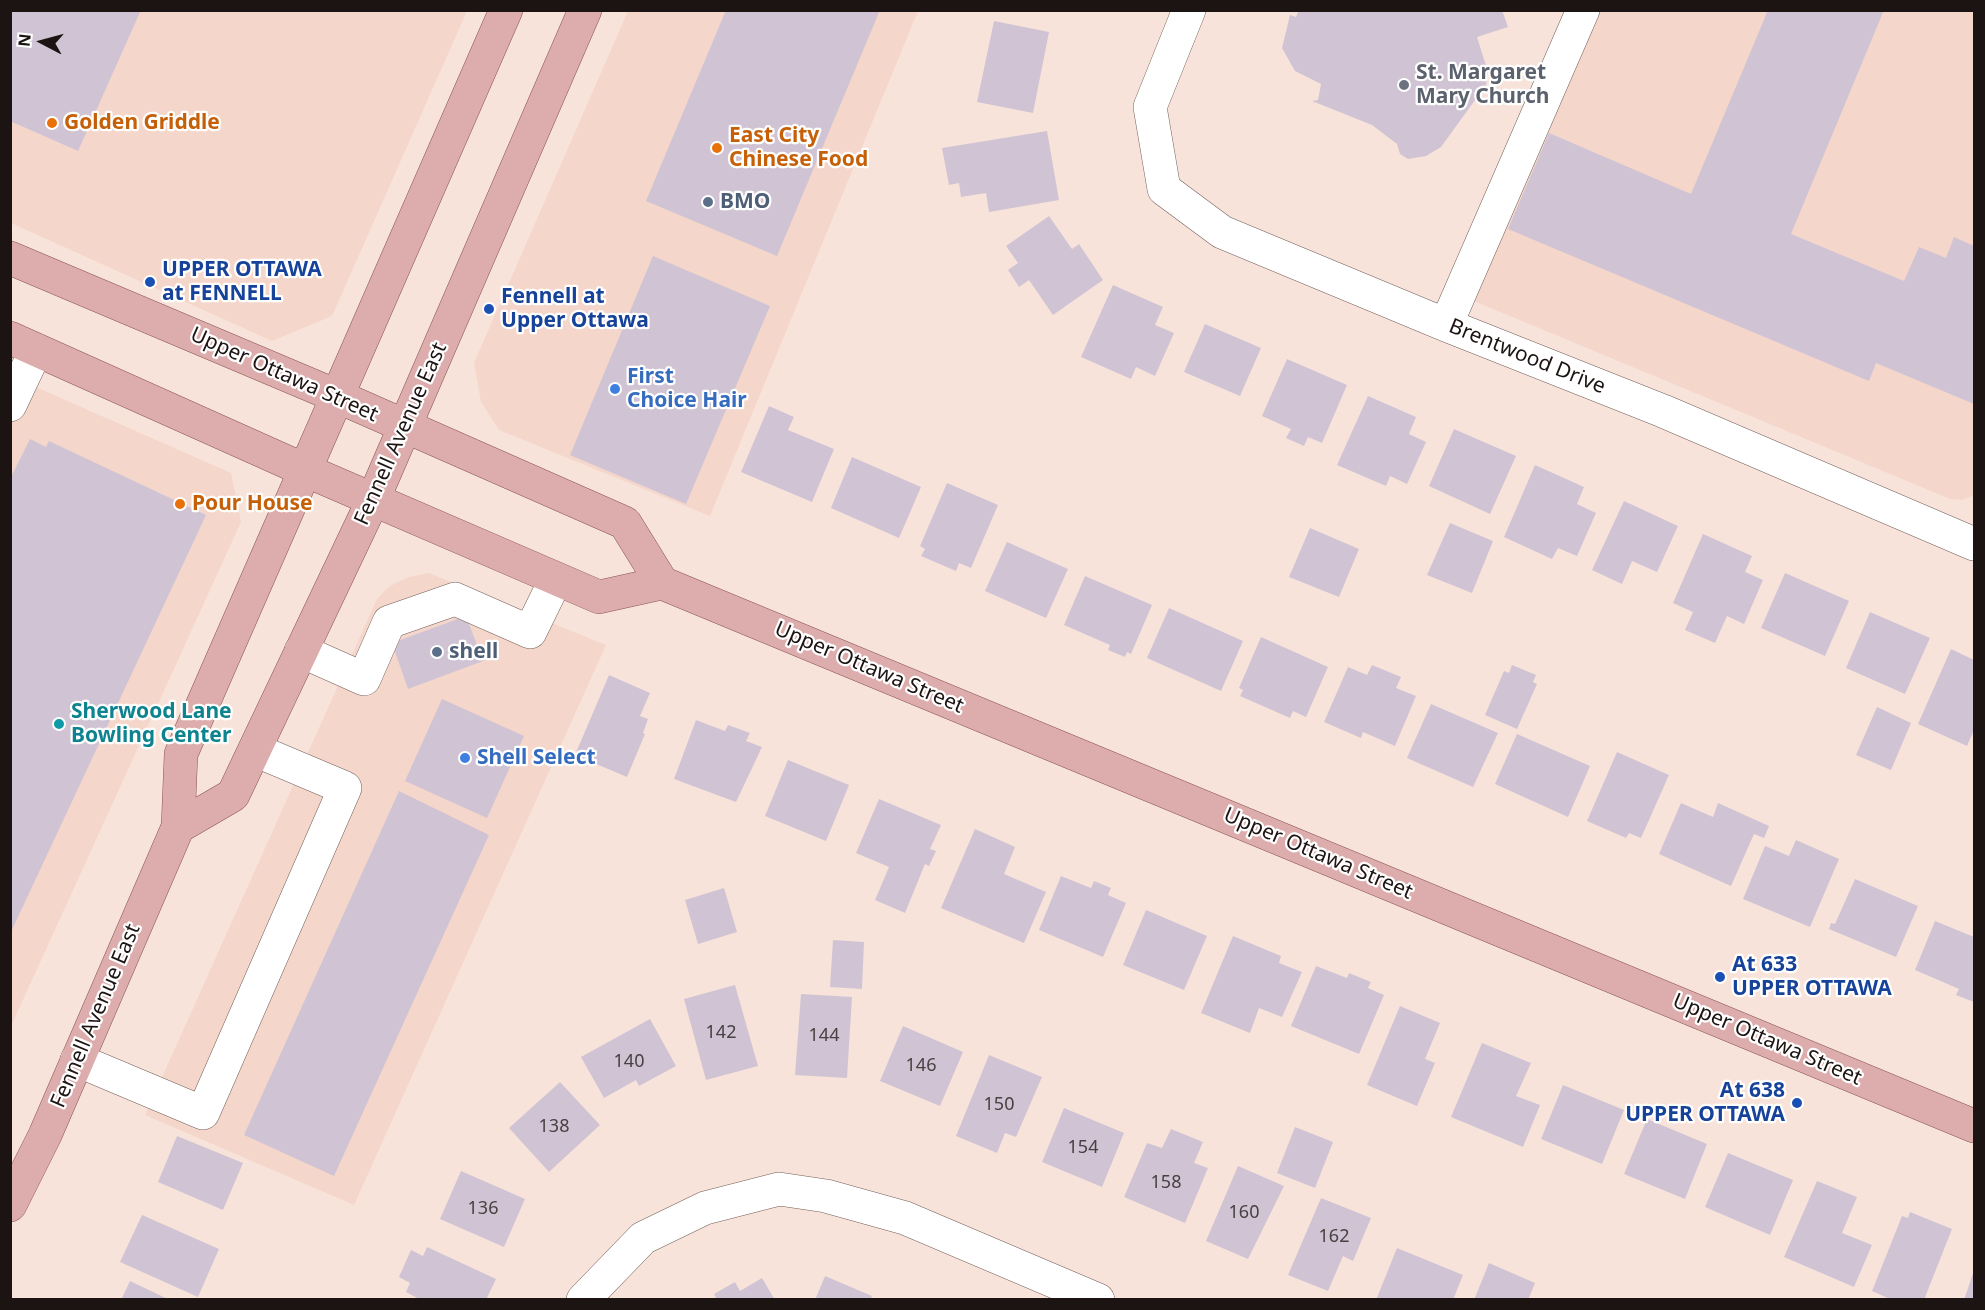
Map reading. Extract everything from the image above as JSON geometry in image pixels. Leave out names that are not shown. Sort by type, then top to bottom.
[{"type":"main road","name":"Fennell Avenue East","points":[[10,1204],[45,1135],[178,826],[181,754],[339,397],[506,10]]},
{"type":"main road","name":"Fennell Avenue East","points":[[178,826],[233,795],[373,500],[585,10]]},
{"type":"main road","name":"Upper Ottawa Street","points":[[10,258],[339,397],[404,428],[625,523],[662,582],[1974,1126]]},
{"type":"main road","points":[[23,344],[306,471],[598,597],[662,582]]},
{"type":"street","name":"Brentwood Drive","points":[[1189,10],[1150,107],[1164,189],[1222,232],[1446,325],[1663,411],[1974,544]]},
{"type":"street","points":[[1446,325],[1583,10]]},
{"type":"street","points":[[10,405],[23,344]]},
{"type":"street","points":[[301,651],[364,679],[389,622],[455,600],[530,632],[556,579]]},
{"type":"street","points":[[77,1060],[203,1113],[345,788],[255,750]]},
{"type":"street","points":[[583,1299],[643,1238],[705,1208],[779,1189],[826,1197],[905,1218],[1098,1299]]},
{"type":"shaded area","points":[[11,11],[467,11],[332,316],[272,341],[11,223]]},
{"type":"shaded area","points":[[628,11],[918,11],[710,516],[499,430],[481,402],[474,363]]},
{"type":"shaded area","points":[[1592,11],[1974,11],[1974,495],[1962,500],[1950,499],[1474,301]]},
{"type":"shaded area","name":"Sherwood Lane Bowling Center","points":[[11,376],[231,473],[241,522],[11,1026]]},
{"type":"shaded area","points":[[429,573],[606,645],[354,1205],[145,1115],[377,599],[390,586],[409,577]]},
{"type":"building","points":[[10,10],[141,10],[78,151],[10,121]]},
{"type":"building","points":[[726,10],[880,10],[777,256],[646,201]]},
{"type":"building","name":"St. Margaret Mary Church","points":[[1299,10],[1502,10],[1508,27],[1477,37],[1488,72],[1486,85],[1441,147],[1426,156],[1408,159],[1400,154],[1397,144],[1372,125],[1312,101],[1318,100],[1321,84],[1295,71],[1282,48],[1290,15],[1296,17]]},
{"type":"building","points":[[1768,10],[1884,10],[1791,234],[1904,281],[1919,247],[1946,258],[1954,237],[1974,246],[1974,404],[1876,363],[1869,381],[1508,229],[1549,133],[1691,194]]},
{"type":"building","points":[[994,21],[1049,32],[1033,113],[977,102]]},
{"type":"building","points":[[1047,131],[1059,200],[989,212],[986,193],[961,197],[959,183],[949,185],[942,148]]},
{"type":"building","points":[[1049,216],[1072,249],[1079,244],[1103,280],[1053,315],[1029,280],[1019,287],[1008,270],[1018,263],[1006,246]]},
{"type":"building","points":[[653,256],[770,306],[686,504],[570,455]]},
{"type":"building","points":[[1113,285],[1163,307],[1155,325],[1174,333],[1155,376],[1136,367],[1131,379],[1081,357]]},
{"type":"building","points":[[1205,324],[1261,348],[1240,396],[1184,372]]},
{"type":"building","points":[[1287,359],[1347,385],[1322,443],[1308,437],[1304,446],[1286,438],[1291,429],[1262,416]]},
{"type":"building","points":[[1368,396],[1416,417],[1409,434],[1426,442],[1407,484],[1390,476],[1386,486],[1337,465]]},
{"type":"building","points":[[769,406],[794,417],[788,430],[834,449],[812,502],[741,472]]},
{"type":"building","points":[[1454,429],[1516,456],[1490,514],[1429,486]]},
{"type":"building","name":"Sherwood Lane Bowling Center","points":[[30,439],[46,447],[49,441],[206,515],[10,934],[10,479]]},
{"type":"building","points":[[852,457],[921,487],[899,538],[831,508]]},
{"type":"building","points":[[1535,465],[1584,487],[1577,504],[1596,513],[1577,556],[1558,548],[1552,559],[1504,537]]},
{"type":"building","points":[[947,483],[998,505],[971,568],[959,563],[956,571],[921,556],[925,549],[920,546]]},
{"type":"building","points":[[1624,501],[1678,526],[1657,572],[1632,561],[1622,584],[1592,570]]},
{"type":"building","points":[[1450,523],[1493,541],[1472,593],[1427,575]]},
{"type":"building","points":[[1310,528],[1359,549],[1339,597],[1289,577]]},
{"type":"building","points":[[1703,534],[1752,556],[1745,572],[1763,580],[1744,624],[1727,616],[1715,643],[1685,630],[1693,612],[1673,603]]},
{"type":"building","points":[[1007,542],[1068,569],[1046,618],[985,591]]},
{"type":"building","points":[[1785,573],[1849,601],[1825,656],[1761,628]]},
{"type":"building","points":[[1085,576],[1152,605],[1131,654],[1127,652],[1125,657],[1108,650],[1110,645],[1064,625]]},
{"type":"building","points":[[1169,608],[1243,641],[1221,691],[1147,658]]},
{"type":"building","points":[[1870,612],[1930,638],[1905,694],[1846,668]]},
{"type":"building","name":"shell","points":[[466,616],[483,661],[408,689],[392,643]]},
{"type":"building","points":[[1261,637],[1328,667],[1306,717],[1293,711],[1290,718],[1240,696],[1243,690],[1239,688]]},
{"type":"building","points":[[1951,649],[1974,660],[1974,730],[1967,746],[1918,724]]},
{"type":"building","points":[[1372,665],[1401,677],[1396,688],[1416,696],[1395,746],[1363,732],[1361,738],[1324,722],[1348,667],[1367,675]]},
{"type":"building","points":[[1512,665],[1536,675],[1533,682],[1537,684],[1517,729],[1485,715],[1504,671],[1509,673]]},
{"type":"building","points":[[609,675],[650,693],[640,716],[648,719],[643,733],[645,734],[627,777],[575,755]]},
{"type":"building","name":"Shell Select","points":[[442,699],[524,736],[487,818],[405,781]]},
{"type":"building","points":[[1431,704],[1498,733],[1473,787],[1407,758]]},
{"type":"building","points":[[1877,707],[1911,723],[1891,770],[1856,755]]},
{"type":"building","points":[[696,720],[725,731],[728,725],[750,733],[746,741],[762,747],[736,802],[674,779]]},
{"type":"building","points":[[1517,734],[1590,766],[1568,817],[1495,784]]},
{"type":"building","points":[[1617,752],[1669,775],[1641,838],[1629,833],[1626,838],[1587,821]]},
{"type":"building","points":[[788,760],[849,785],[826,841],[765,816]]},
{"type":"building","points":[[399,791],[489,835],[334,1176],[244,1135]]},
{"type":"building","points":[[879,799],[941,825],[930,849],[936,851],[929,866],[925,864],[905,913],[875,900],[889,867],[856,853]]},
{"type":"building","points":[[1681,803],[1713,817],[1718,803],[1769,826],[1764,838],[1754,834],[1731,886],[1659,854]]},
{"type":"building","points":[[975,829],[1015,847],[1004,874],[1046,892],[1024,943],[941,908]]},
{"type":"building","points":[[1796,840],[1839,859],[1810,927],[1743,899],[1765,846],[1789,856]]},
{"type":"building","points":[[1061,876],[1091,888],[1094,881],[1111,888],[1108,895],[1126,903],[1103,957],[1039,930]]},
{"type":"building","points":[[1855,879],[1918,906],[1896,957],[1829,929],[1831,923],[1835,924]]},
{"type":"building","points":[[724,888],[737,932],[698,944],[685,900]]},
{"type":"building","points":[[1146,910],[1207,936],[1184,990],[1123,965]]},
{"type":"building","points":[[1935,921],[1974,937],[1974,1002],[1956,995],[1959,989],[1915,970]]},
{"type":"building","points":[[1233,936],[1281,956],[1279,963],[1302,972],[1282,1017],[1259,1008],[1250,1033],[1201,1013]]},
{"type":"building","points":[[833,940],[864,942],[862,989],[830,987]]},
{"type":"building","points":[[1316,966],[1347,978],[1349,973],[1371,982],[1368,988],[1384,995],[1359,1054],[1291,1026]]},
{"type":"building","points":[[735,985],[758,1066],[706,1080],[684,999]]},
{"type":"building","points":[[801,994],[852,997],[847,1078],[795,1075]]},
{"type":"building","points":[[1400,1006],[1440,1023],[1425,1059],[1435,1063],[1417,1106],[1367,1085]]},
{"type":"building","points":[[650,1019],[676,1066],[639,1086],[636,1080],[604,1098],[581,1057]]},
{"type":"building","points":[[903,1026],[963,1052],[940,1106],[880,1081]]},
{"type":"building","points":[[1482,1043],[1531,1063],[1516,1096],[1540,1105],[1523,1147],[1451,1117]]},
{"type":"building","points":[[989,1055],[1042,1077],[1016,1137],[1005,1133],[997,1153],[956,1136]]},
{"type":"building","points":[[560,1082],[600,1125],[549,1172],[509,1128]]},
{"type":"building","points":[[1563,1085],[1624,1110],[1602,1164],[1541,1139]]},
{"type":"building","points":[[1064,1108],[1124,1133],[1102,1187],[1042,1162]]},
{"type":"building","points":[[1647,1119],[1707,1144],[1685,1199],[1624,1174]]},
{"type":"building","points":[[1295,1127],[1333,1142],[1315,1188],[1277,1173]]},
{"type":"building","points":[[1171,1129],[1203,1142],[1194,1163],[1208,1168],[1185,1223],[1124,1197],[1147,1143],[1162,1148]]},
{"type":"building","points":[[177,1136],[243,1163],[223,1210],[158,1182]]},
{"type":"building","points":[[1728,1153],[1793,1180],[1770,1235],[1705,1207]]},
{"type":"building","points":[[1238,1166],[1284,1186],[1248,1259],[1206,1241]]},
{"type":"building","points":[[461,1171],[525,1199],[504,1247],[440,1219]]},
{"type":"building","points":[[1817,1181],[1857,1197],[1842,1233],[1872,1245],[1854,1287],[1784,1257]]},
{"type":"building","points":[[1321,1198],[1371,1218],[1353,1261],[1343,1256],[1328,1291],[1288,1275]]},
{"type":"building","points":[[1910,1212],[1952,1229],[1924,1300],[1892,1300],[1872,1291],[1902,1216],[1908,1218]]},
{"type":"building","points":[[142,1215],[219,1249],[198,1297],[120,1262]]},
{"type":"building","points":[[427,1247],[496,1279],[486,1300],[421,1300],[406,1292],[410,1283],[399,1277],[411,1250],[423,1256]]},
{"type":"building","points":[[1397,1248],[1463,1275],[1453,1300],[1376,1300]]},
{"type":"building","points":[[1489,1263],[1535,1283],[1528,1300],[1474,1300]]},
{"type":"building","points":[[1974,1270],[1974,1300],[1964,1300]]},
{"type":"building","points":[[825,1276],[872,1296],[870,1300],[815,1300]]},
{"type":"building","points":[[762,1278],[775,1300],[717,1300],[714,1294],[735,1282],[740,1291]]},
{"type":"building","points":[[130,1281],[170,1300],[121,1300]]},
{"type":"place","name":"St. Margaret Mary Church","points":[[1404,85]]},
{"type":"place","name":"Golden Griddle","points":[[52,123]]},
{"type":"place","name":"East City Chinese Food","points":[[717,148]]},
{"type":"place","name":"BMO","points":[[708,202]]},
{"type":"place","name":"UPPER OTTAWA at FENNELL","points":[[150,282]]},
{"type":"place","name":"Fennell at Upper Ottawa","points":[[489,309]]},
{"type":"place","name":"First Choice Hair","points":[[615,389]]},
{"type":"place","name":"Pour House","points":[[180,504]]},
{"type":"place","name":"shell","points":[[437,652]]},
{"type":"place","name":"Sherwood Lane Bowling Center","points":[[59,724]]},
{"type":"place","name":"Shell Select","points":[[465,758]]},
{"type":"place","name":"At 633 UPPER OTTAWA","points":[[1720,977]]},
{"type":"place","name":"At 638 UPPER OTTAWA","points":[[1797,1103]]}]
